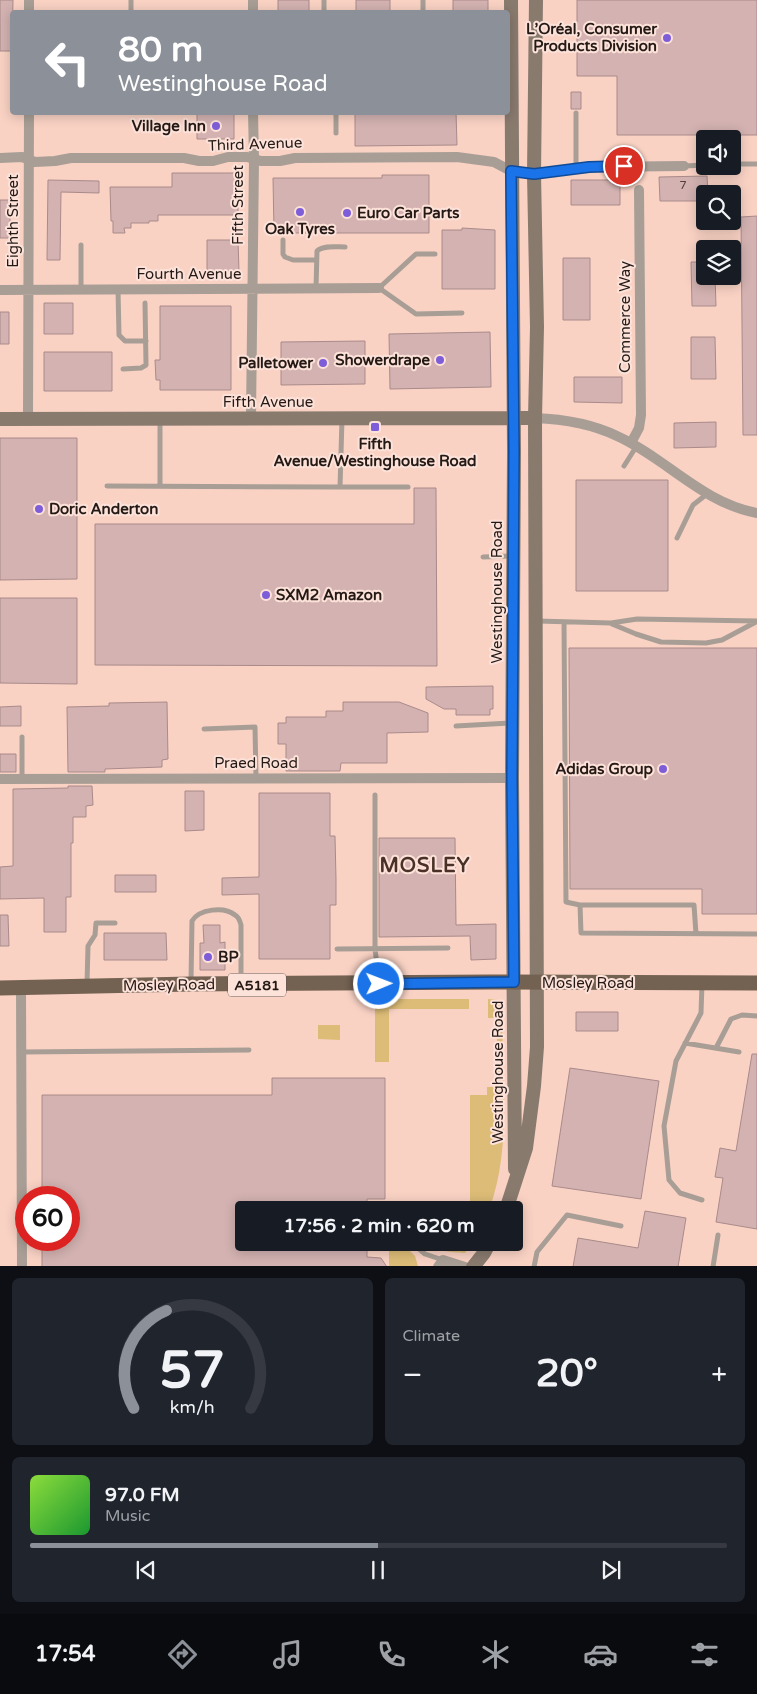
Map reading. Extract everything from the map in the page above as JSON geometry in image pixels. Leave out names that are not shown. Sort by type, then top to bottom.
[{"type":"main road","name":"Mosley Road","points":[[0,988],[190,984],[757,983]]},
{"type":"street","name":"Westinghouse Road","points":[[511,0],[514,556],[512,778],[515,1184]]},
{"type":"street","name":"Westinghouse Road","points":[[509,1201],[526,1148],[537,1047],[534,174],[536,0]]},
{"type":"street","name":"Eighth Street","points":[[28,419],[29,115]]},
{"type":"street","name":"Fifth Street","points":[[251,417],[253,115]]},
{"type":"street","name":"Third Avenue","points":[[0,158],[22,156],[35,162],[71,158],[184,158],[213,161],[228,157],[247,157],[261,161],[280,161],[295,158],[457,157],[494,162],[511,171]]},
{"type":"street","points":[[511,171],[534,174],[589,167],[684,166]]},
{"type":"street","name":"Commerce Way","points":[[634,445],[641,415],[640,190]]},
{"type":"street","name":"Fourth Avenue","points":[[0,290],[379,288]]},
{"type":"street","name":"Fifth Avenue","points":[[0,419],[251,417],[535,418]]},
{"type":"street","points":[[535,418],[551,418],[582,424],[611,433],[634,445],[707,494],[730,506],[757,513]]},
{"type":"street","points":[[514,556],[536,555]]},
{"type":"street","points":[[514,622],[536,622]]},
{"type":"street","name":"Praed Road","points":[[0,779],[512,778]]},
{"type":"street","points":[[21,988],[22,1266]]},
{"type":"street","points":[[473,1266],[485,1251]]},
{"type":"street","points":[[441,1263],[465,1266]]},
{"type":"lane","points":[[576,113],[576,169]]},
{"type":"lane","points":[[336,115],[336,133]]},
{"type":"lane","points":[[741,164],[757,164]]},
{"type":"lane","points":[[684,166],[696,165]]},
{"type":"lane","points":[[283,240],[283,254],[285,257],[294,260],[316,260]]},
{"type":"lane","points":[[81,245],[82,290]]},
{"type":"lane","points":[[316,289],[317,252],[320,248],[345,247]]},
{"type":"lane","points":[[435,254],[416,254],[379,288],[416,314],[462,313]]},
{"type":"lane","points":[[118,290],[118,335],[125,341],[146,341]]},
{"type":"lane","points":[[123,369],[141,368],[146,365],[146,303]]},
{"type":"lane","points":[[160,418],[160,486]]},
{"type":"lane","points":[[340,487],[342,418]]},
{"type":"lane","points":[[624,466],[634,445]]},
{"type":"lane","points":[[107,486],[408,487]]},
{"type":"lane","points":[[677,538],[694,505],[707,494]]},
{"type":"lane","points":[[483,557],[514,556]]},
{"type":"lane","points":[[536,622],[611,623],[637,619],[756,621]]},
{"type":"lane","points":[[611,623],[661,642],[697,643],[722,640],[756,621]]},
{"type":"lane","points":[[564,622],[566,902],[580,905],[694,905],[696,934]]},
{"type":"lane","points":[[456,726],[512,723]]},
{"type":"lane","points":[[204,729],[255,727],[256,778]]},
{"type":"lane","points":[[22,737],[22,779]]},
{"type":"lane","points":[[375,795],[375,949],[379,984]]},
{"type":"lane","points":[[580,905],[581,933],[757,934]]},
{"type":"lane","points":[[190,984],[192,921],[194,917],[204,911],[221,911],[234,914],[239,918],[241,925],[241,985]]},
{"type":"lane","points":[[87,987],[88,946],[95,935],[96,923],[116,922]]},
{"type":"lane","points":[[337,949],[448,948]]},
{"type":"lane","points":[[702,984],[701,1013],[676,1060],[664,1126],[668,1180],[680,1194],[702,1200]]},
{"type":"lane","points":[[716,1048],[731,1019],[742,1015],[757,1016]]},
{"type":"lane","points":[[685,1043],[739,1052]]},
{"type":"lane","points":[[21,1052],[249,1050]]},
{"type":"lane","points":[[534,1266],[537,1252],[567,1215],[621,1226]]},
{"type":"lane","points":[[712,1266],[718,1235]]},
{"type":"lane","points":[[422,1251],[441,1263]]},
{"type":"shaded area","points":[[0,0],[757,0],[757,1266],[0,1266]]},
{"type":"shaded area","points":[[375,999],[469,999],[469,1009],[389,1009],[389,1062],[375,1062]]},
{"type":"shaded area","points":[[488,999],[499,1000],[503,1006],[504,1018],[502,1018],[503,1140],[496,1188],[492,1201],[470,1201],[470,1095],[487,1095],[487,1087],[497,1087],[497,1018],[488,1018]]},
{"type":"shaded area","points":[[318,1025],[340,1025],[340,1040],[318,1039]]},
{"type":"shaded area","points":[[389,1251],[410,1251],[415,1256],[418,1266],[389,1266]]},
{"type":"shaded area","points":[[444,1251],[466,1251],[465,1253]]},
{"type":"building","points":[[0,0],[13,0],[13,10],[10,10],[10,51],[0,51]]},
{"type":"building","points":[[278,0],[309,0],[309,10],[278,10]]},
{"type":"building","points":[[356,0],[390,0],[390,10],[356,10]]},
{"type":"building","points":[[453,0],[488,0],[488,10],[453,10]]},
{"type":"building","name":"L’Oréal, Consumer Products Division","points":[[577,0],[757,0],[757,135],[741,135],[741,130],[696,130],[696,135],[617,135],[617,76],[577,76]]},
{"type":"building","points":[[571,92],[581,92],[581,109],[571,109]]},
{"type":"building","name":"Village Inn","points":[[197,115],[234,115],[234,139],[197,139]]},
{"type":"building","points":[[355,115],[456,115],[457,145],[355,146]]},
{"type":"building","points":[[172,173],[238,173],[238,215],[158,215],[158,221],[131,223],[131,228],[124,228],[125,233],[113,233],[110,187],[172,187]]},
{"type":"building","points":[[382,175],[429,175],[429,233],[274,233],[273,178],[382,178]]},
{"type":"building","points":[[707,176],[708,185],[696,185],[696,201],[660,201],[659,177]]},
{"type":"building","points":[[48,180],[99,181],[99,193],[61,192],[60,260],[47,260]]},
{"type":"building","points":[[571,180],[620,180],[620,205],[571,205]]},
{"type":"building","points":[[0,200],[10,200],[10,238],[0,238]]},
{"type":"building","points":[[757,216],[757,435],[743,435],[741,217]]},
{"type":"building","points":[[462,228],[495,230],[495,289],[442,289],[442,230],[462,230]]},
{"type":"building","points":[[207,240],[238,240],[239,272],[207,272]]},
{"type":"building","points":[[563,258],[590,258],[590,320],[563,320]]},
{"type":"building","points":[[691,262],[696,262],[696,285],[715,285],[716,306],[692,306]]},
{"type":"building","points":[[44,303],[73,303],[73,334],[44,334]]},
{"type":"building","points":[[160,306],[231,306],[231,390],[160,390],[160,380],[156,380],[155,360],[160,360]]},
{"type":"building","points":[[0,312],[9,312],[9,344],[0,344]]},
{"type":"building","name":"Showerdrape","points":[[490,332],[491,387],[390,389],[389,334]]},
{"type":"building","points":[[691,337],[715,337],[716,379],[691,379]]},
{"type":"building","name":"Palletower","points":[[365,341],[365,384],[281,385],[281,342]]},
{"type":"building","points":[[44,352],[112,352],[112,391],[44,391]]},
{"type":"building","points":[[574,377],[622,377],[622,403],[574,402]]},
{"type":"building","points":[[716,422],[716,447],[674,448],[674,423]]},
{"type":"building","name":"Doric Anderton","points":[[0,438],[77,438],[77,579],[0,580]]},
{"type":"building","points":[[576,480],[668,480],[668,591],[576,591]]},
{"type":"building","name":"SXM2 Amazon","points":[[414,488],[436,488],[437,666],[95,665],[95,524],[414,524]]},
{"type":"building","points":[[0,598],[77,598],[77,684],[0,683]]},
{"type":"building","name":"Adidas Group","points":[[569,648],[757,648],[757,914],[702,914],[702,889],[570,889]]},
{"type":"building","points":[[493,686],[493,709],[490,709],[490,715],[456,715],[456,709],[444,709],[426,699],[426,687]]},
{"type":"building","points":[[167,702],[168,759],[162,760],[162,767],[105,769],[105,772],[68,772],[67,707],[109,706],[109,703]]},
{"type":"building","points":[[343,702],[399,702],[428,713],[428,732],[387,733],[387,763],[341,763],[340,771],[286,771],[286,744],[278,744],[278,723],[286,723],[286,717],[326,717],[326,711],[343,711]]},
{"type":"building","points":[[21,706],[21,726],[0,726],[0,707]]},
{"type":"building","points":[[0,754],[16,754],[16,772],[0,772]]},
{"type":"building","points":[[68,786],[92,786],[93,805],[86,806],[86,817],[73,817],[71,897],[66,897],[66,932],[44,932],[44,898],[0,899],[0,867],[13,866],[13,789],[68,788]]},
{"type":"building","points":[[185,791],[204,791],[204,830],[185,831]]},
{"type":"building","points":[[259,793],[330,793],[330,836],[335,836],[336,905],[330,905],[330,959],[259,959],[259,894],[222,895],[222,878],[259,877]]},
{"type":"building","points":[[379,838],[455,838],[456,925],[496,924],[496,959],[471,960],[470,936],[379,937]]},
{"type":"building","points":[[115,875],[156,875],[156,892],[115,892]]},
{"type":"building","points":[[0,915],[8,915],[9,946],[0,946]]},
{"type":"building","points":[[203,925],[220,925],[220,943],[225,942],[225,970],[200,970],[200,943],[204,943]]},
{"type":"building","points":[[104,933],[166,933],[167,960],[104,960]]},
{"type":"building","points":[[576,1012],[618,1012],[618,1031],[576,1031]]},
{"type":"building","points":[[752,1054],[757,1054],[757,1229],[716,1222],[723,1178],[715,1177],[720,1148],[736,1151]]},
{"type":"building","points":[[570,1068],[659,1081],[641,1199],[552,1186]]},
{"type":"building","points":[[272,1078],[385,1078],[385,1199],[367,1199],[367,1201],[235,1201],[235,1251],[367,1251],[367,1257],[381,1258],[386,1266],[42,1266],[42,1251],[80,1251],[80,1186],[42,1186],[42,1095],[272,1095]]},
{"type":"building","points":[[645,1211],[686,1218],[678,1266],[573,1266],[578,1238],[638,1248]]},
{"type":"place","name":"L’Oréal, Consumer Products Division","points":[[667,38]]},
{"type":"place","name":"Village Inn","points":[[216,126]]},
{"type":"place","name":"Oak Tyres","points":[[300,212]]},
{"type":"place","name":"Euro Car Parts","points":[[347,213]]},
{"type":"place","name":"Showerdrape","points":[[440,360]]},
{"type":"place","name":"Palletower","points":[[323,363]]},
{"type":"place","name":"Fifth Avenue/Westinghouse Road","points":[[375,427]]},
{"type":"place","name":"Doric Anderton","points":[[39,509]]},
{"type":"place","name":"SXM2 Amazon","points":[[266,595]]},
{"type":"place","name":"Adidas Group","points":[[663,769]]},
{"type":"place","name":"BP","points":[[208,957]]},
{"type":"district","name":"MOSLEY","points":[[425,866]]},
{"type":"route","points":[[379,984],[514,982],[512,778],[514,451],[511,171],[534,174],[589,167],[624,166]]}]
